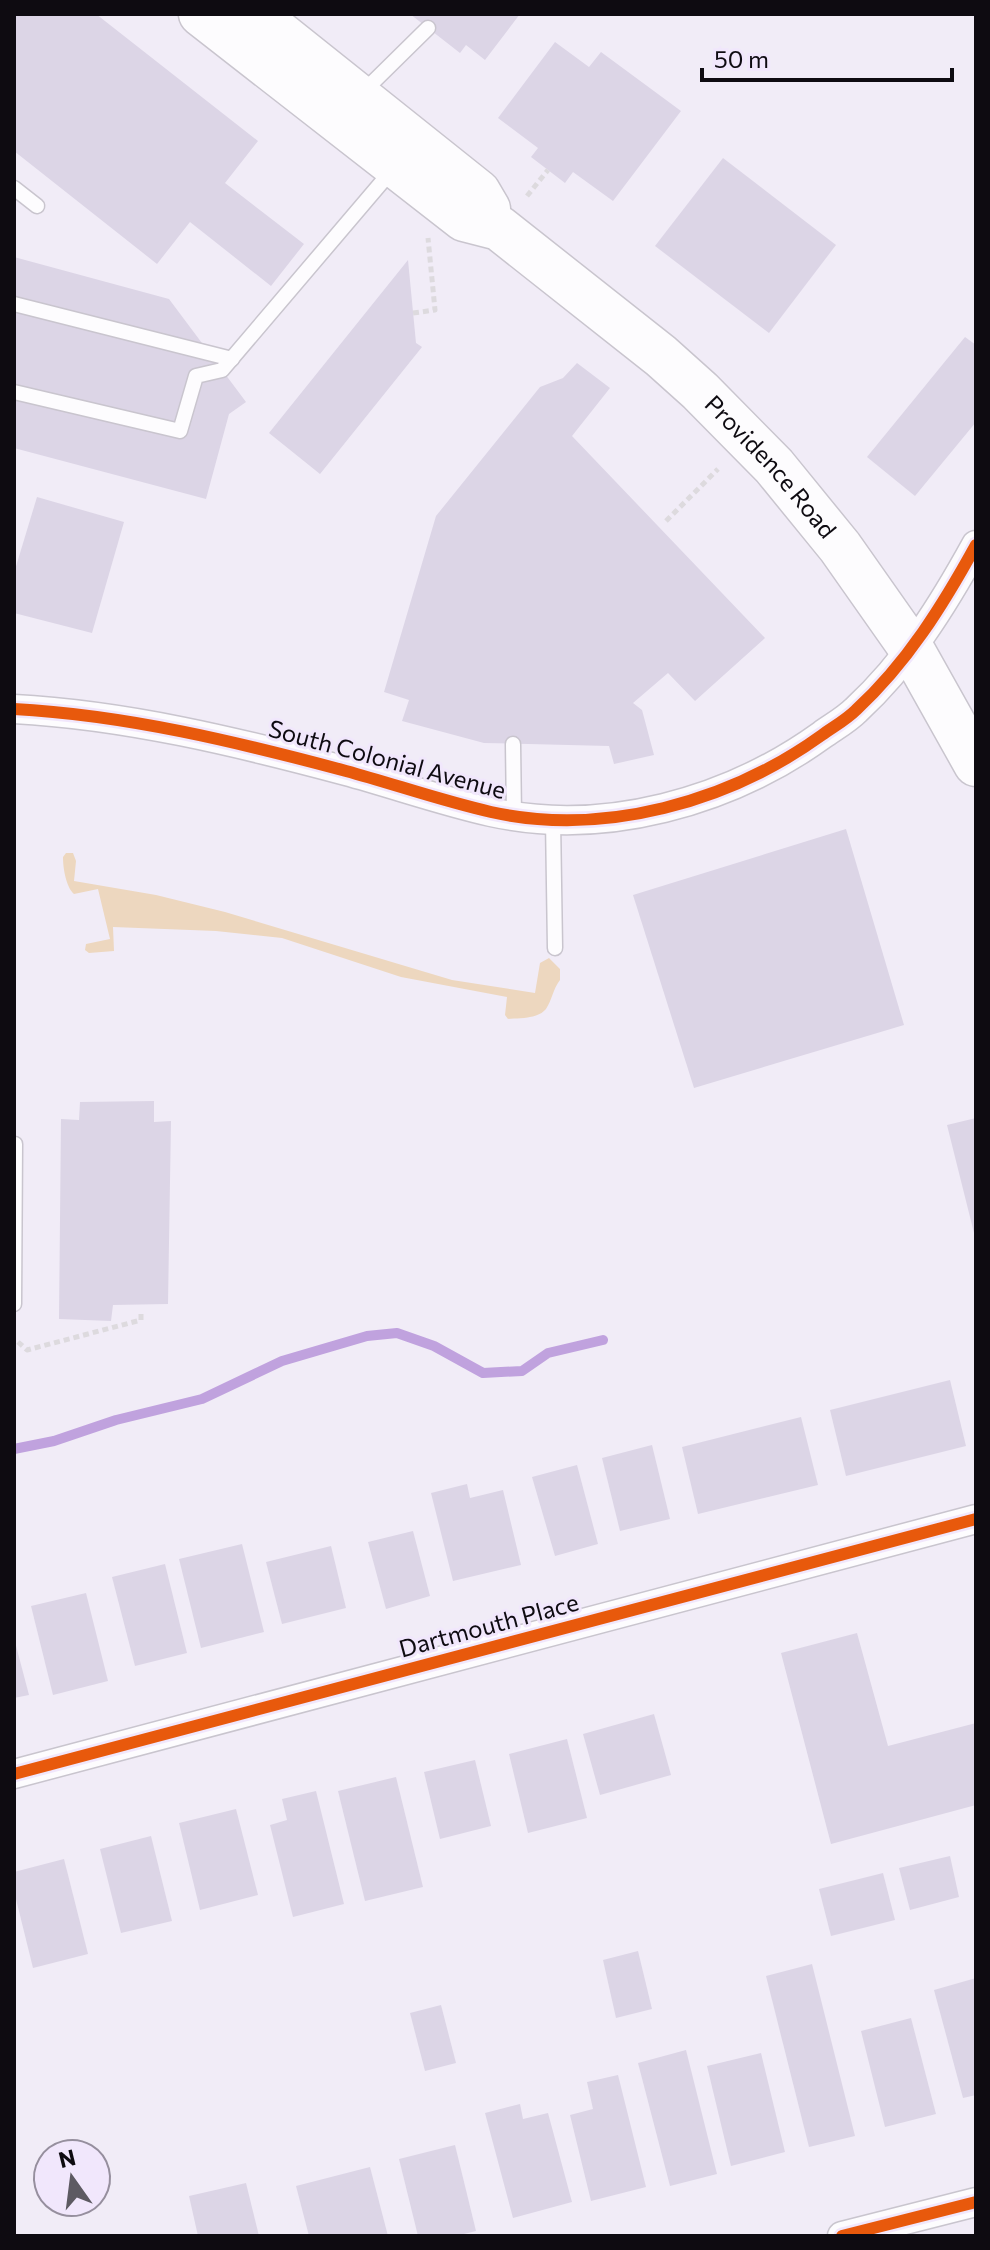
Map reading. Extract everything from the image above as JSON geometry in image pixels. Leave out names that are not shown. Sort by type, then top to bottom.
[{"type":"main road","name":"Providence Road","points":[[201,14],[464,219],[499,228]]},
{"type":"main road","name":"Providence Road","points":[[255,14],[478,192],[499,228],[661,356],[721,411],[774,466],[840,547],[911,648],[976,764]]},
{"type":"street","name":"South Colonial Avenue","points":[[14,709],[84,716],[215,738],[492,812],[553,820],[613,817],[672,806],[723,789],[783,760],[856,711],[936,616],[976,545]]},
{"type":"street","name":"Dartmouth Place","points":[[14,1774],[976,1519]]},
{"type":"street","points":[[842,2236],[976,2202]]},
{"type":"lane","points":[[360,95],[428,28]]},
{"type":"lane","points":[[14,392],[180,431],[196,376],[222,370],[396,166]]},
{"type":"lane","points":[[14,188],[37,206]]},
{"type":"lane","points":[[14,304],[232,359]]},
{"type":"lane","points":[[513,744],[514,815]]},
{"type":"lane","points":[[553,820],[555,948]]},
{"type":"lane","points":[[14,1304],[15,1144]]},
{"type":"path","points":[[527,196],[548,170]]},
{"type":"path","points":[[413,313],[435,310],[428,236]]},
{"type":"path","points":[[666,521],[718,469]]},
{"type":"path","points":[[18,1342],[27,1350],[141,1320],[141,1310]]},
{"type":"shaded area","points":[[66,853],[73,853],[76,861],[74,881],[156,895],[225,912],[452,980],[535,993],[540,963],[549,958],[560,969],[560,980],[543,1012],[508,1019],[505,1015],[507,997],[401,977],[282,938],[216,931],[113,927],[114,951],[89,953],[85,950],[86,944],[110,939],[98,889],[74,894],[69,887],[63,861]]},
{"type":"building","points":[[14,14],[96,14],[258,141],[225,183],[304,244],[271,286],[190,222],[157,264],[14,151]]},
{"type":"building","points":[[410,14],[520,14],[485,60],[466,45],[460,53]]},
{"type":"building","points":[[555,42],[589,67],[601,52],[681,111],[613,201],[573,172],[565,183],[531,157],[538,148],[498,118]]},
{"type":"building","points":[[723,158],[836,245],[769,333],[655,246]]},
{"type":"building","points":[[14,257],[169,299],[246,402],[229,414],[206,499],[14,448]]},
{"type":"building","points":[[408,260],[416,343],[422,347],[320,474],[269,433]]},
{"type":"building","points":[[965,337],[976,345],[976,422],[915,496],[867,457]]},
{"type":"building","points":[[577,363],[610,388],[572,436],[765,638],[695,701],[668,673],[633,703],[642,710],[654,755],[614,764],[609,746],[484,743],[402,721],[409,700],[384,692],[436,516],[540,387],[563,378]]},
{"type":"building","points":[[37,497],[124,522],[92,633],[14,613],[14,573]]},
{"type":"building","points":[[846,829],[904,1025],[694,1088],[633,895]]},
{"type":"building","points":[[154,1101],[154,1122],[171,1121],[168,1304],[113,1305],[111,1321],[59,1319],[61,1119],[79,1120],[80,1102]]},
{"type":"building","points":[[976,1118],[976,1237],[975,1237],[947,1125]]},
{"type":"building","points":[[950,1380],[966,1446],[846,1476],[830,1410]]},
{"type":"building","points":[[801,1417],[818,1485],[698,1514],[682,1447]]},
{"type":"building","points":[[652,1445],[670,1519],[620,1531],[602,1458]]},
{"type":"building","points":[[577,1465],[598,1544],[555,1556],[532,1477]]},
{"type":"building","points":[[467,1484],[470,1498],[503,1490],[521,1565],[453,1581],[431,1493]]},
{"type":"building","points":[[413,1531],[430,1596],[386,1609],[368,1542]]},
{"type":"building","points":[[242,1544],[264,1632],[201,1648],[179,1559]]},
{"type":"building","points":[[331,1546],[346,1608],[282,1624],[266,1562]]},
{"type":"building","points":[[165,1564],[187,1653],[135,1666],[112,1577]]},
{"type":"building","points":[[86,1593],[108,1681],[53,1695],[31,1606]]},
{"type":"building","points":[[857,1633],[888,1746],[976,1723],[976,1805],[831,1844],[781,1653]]},
{"type":"building","points":[[14,1638],[29,1695],[14,1698]]},
{"type":"building","points":[[654,1714],[671,1775],[600,1795],[583,1734]]},
{"type":"building","points":[[567,1739],[587,1818],[528,1833],[509,1754]]},
{"type":"building","points":[[475,1760],[491,1826],[440,1839],[424,1772]]},
{"type":"building","points":[[396,1777],[423,1887],[365,1901],[338,1791]]},
{"type":"building","points":[[316,1791],[344,1904],[293,1917],[270,1825],[287,1820],[282,1799]]},
{"type":"building","points":[[236,1809],[258,1895],[200,1910],[179,1823]]},
{"type":"building","points":[[151,1836],[172,1921],[121,1933],[100,1849]]},
{"type":"building","points":[[950,1856],[959,1897],[910,1910],[899,1868]]},
{"type":"building","points":[[64,1859],[88,1954],[33,1968],[14,1891],[14,1872]]},
{"type":"building","points":[[883,1873],[895,1920],[831,1936],[819,1889]]},
{"type":"building","points":[[638,1951],[652,2009],[616,2018],[603,1960]]},
{"type":"building","points":[[812,1964],[855,2136],[809,2147],[766,1976]]},
{"type":"building","points":[[976,1978],[976,2095],[963,2098],[934,1990]]},
{"type":"building","points":[[441,2005],[456,2063],[425,2071],[410,2013]]},
{"type":"building","points":[[911,2018],[936,2114],[885,2127],[861,2031]]},
{"type":"building","points":[[686,2050],[717,2174],[670,2186],[638,2063]]},
{"type":"building","points":[[761,2053],[785,2152],[731,2166],[707,2066]]},
{"type":"building","points":[[618,2075],[646,2187],[591,2201],[570,2115],[593,2109],[587,2082]]},
{"type":"building","points":[[520,2104],[523,2119],[548,2113],[572,2202],[513,2218],[485,2113]]},
{"type":"building","points":[[455,2145],[476,2231],[456,2236],[418,2236],[399,2159]]},
{"type":"building","points":[[370,2167],[388,2236],[309,2236],[296,2186]]},
{"type":"building","points":[[246,2183],[259,2236],[198,2236],[189,2196]]},
{"type":"waterway","points":[[14,1449],[54,1441],[116,1420],[202,1399],[282,1361],[367,1336],[397,1333],[434,1346],[483,1373],[522,1371],[548,1353],[603,1340]]},
{"type":"cycle path","points":[[14,709],[98,717],[223,740],[491,812],[534,819],[577,820],[621,816],[664,808],[747,779],[786,759],[848,717],[908,653],[976,545]]},
{"type":"cycle path","points":[[14,1774],[976,1519]]},
{"type":"cycle path","points":[[842,2236],[976,2202]]}]
